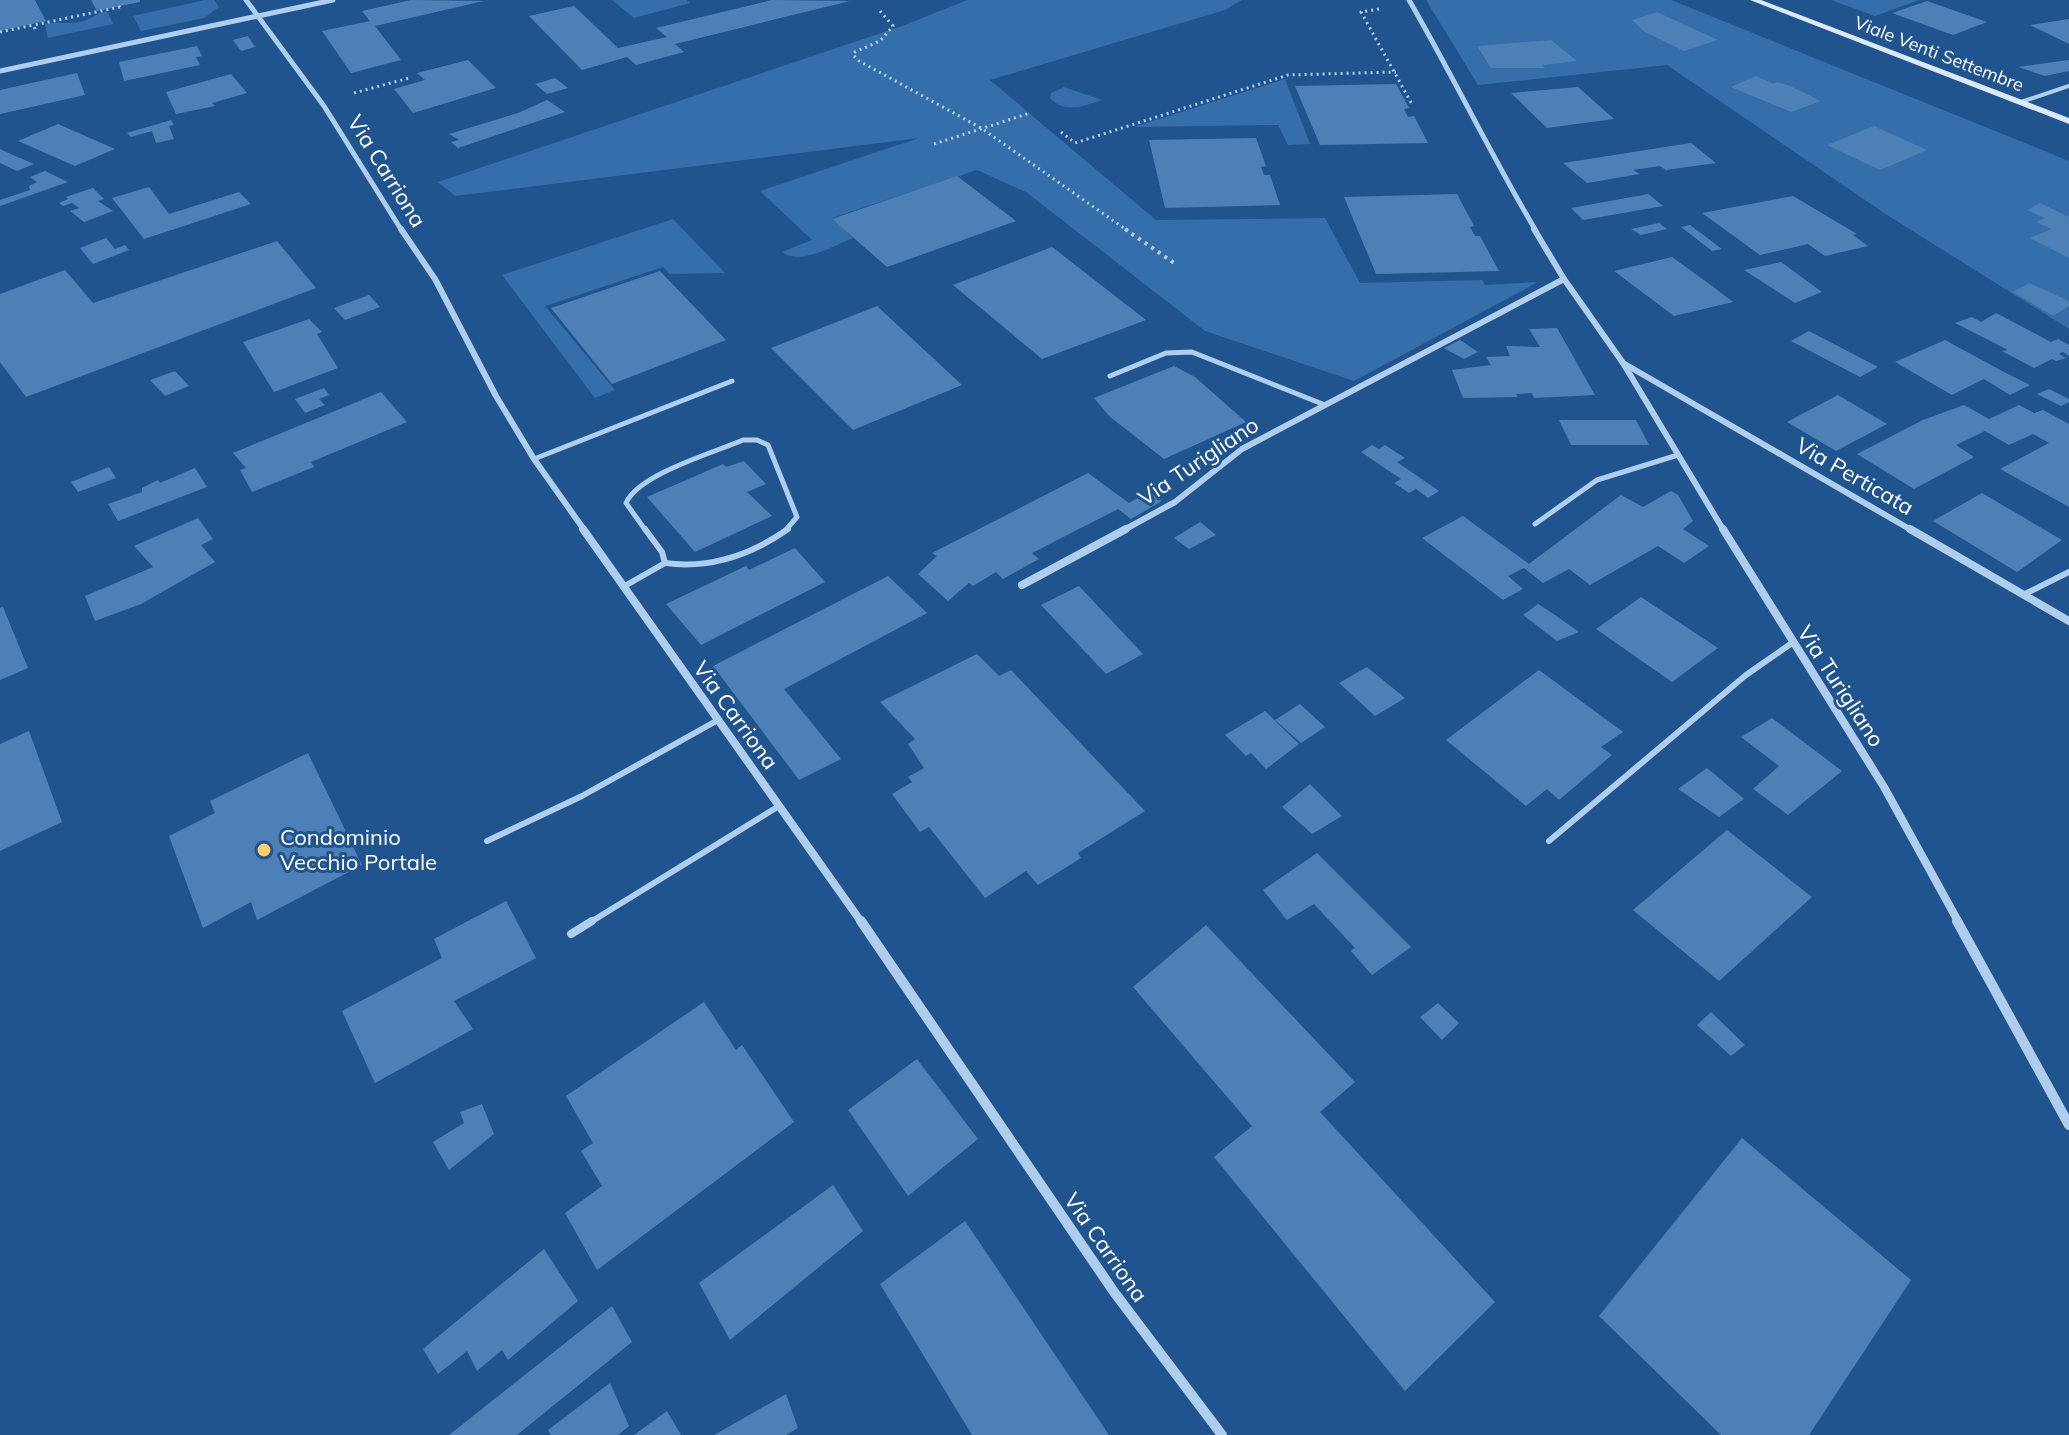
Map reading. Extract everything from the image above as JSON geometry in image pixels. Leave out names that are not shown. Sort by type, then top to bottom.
[{"type":"main road","name":"Viale Venti Settembre","points":[[1754,0],[2069,121]]},
{"type":"street","name":"Via Carriona","points":[[246,0],[324,106],[374,189],[435,279],[496,396],[534,459],[926,1013],[1114,1292],[1222,1435]]},
{"type":"street","points":[[0,71],[333,0]]},
{"type":"street","name":"Via Turigliano","points":[[1410,2],[1461,91],[1487,148],[1564,279],[1623,363],[1792,643],[1884,787],[2069,1125]]},
{"type":"street","name":"Via Turigliano","points":[[1022,585],[1175,502],[1242,449],[1564,279]]},
{"type":"street","name":"Via Perticata","points":[[1623,363],[2069,621]]},
{"type":"lane","points":[[2021,102],[2069,86]]},
{"type":"lane","points":[[1110,376],[1166,353],[1192,352],[1325,405]]},
{"type":"lane","points":[[534,459],[732,381]]},
{"type":"lane","points":[[743,440],[757,440],[768,445],[794,504],[797,517],[792,526],[718,563],[687,567],[665,563],[662,552],[626,503],[631,492],[649,480],[743,440]]},
{"type":"lane","points":[[1535,524],[1597,480],[1678,455]]},
{"type":"lane","points":[[623,587],[665,563]]},
{"type":"lane","points":[[2025,594],[2069,572]]},
{"type":"lane","points":[[1549,841],[1746,675],[1792,643]]},
{"type":"lane","points":[[487,841],[582,796],[718,720]]},
{"type":"lane","points":[[571,934],[779,806]]},
{"type":"path","points":[[1410,2],[1361,12],[1413,106]]},
{"type":"path","points":[[0,32],[120,7],[124,15]]},
{"type":"path","points":[[880,11],[893,26],[880,41],[853,55],[869,67],[981,128],[1177,265]]},
{"type":"path","points":[[1061,132],[1075,143],[1288,75],[1396,72]]},
{"type":"path","points":[[353,93],[409,78]]},
{"type":"path","points":[[934,144],[1030,113]]},
{"type":"shaded area","points":[[214,0],[219,7],[204,18],[141,31],[133,16]]},
{"type":"shaded area","points":[[612,0],[686,0],[690,3],[634,18]]},
{"type":"shaded area","points":[[967,0],[1242,0],[1225,10],[990,80],[1156,220],[1325,218],[1360,283],[1482,280],[1485,285],[1538,282],[1354,381],[1205,331],[1026,192],[977,170],[832,218],[853,238],[827,249],[798,257],[782,252],[812,240],[760,191],[919,138],[455,196],[438,182],[902,26]]},
{"type":"shaded area","points":[[1426,0],[1671,0],[2069,161],[2069,329],[1887,215],[1667,65],[1478,85]]},
{"type":"shaded area","points":[[1831,0],[1919,0],[1875,16]]},
{"type":"shaded area","points":[[107,11],[113,24],[48,38],[45,24],[79,22]]},
{"type":"shaded area","points":[[1285,79],[1310,144],[1288,145],[1278,125],[1134,127]]},
{"type":"shaded area","points":[[1064,87],[1102,100],[1075,107],[1062,106],[1050,98],[1051,93]]},
{"type":"shaded area","points":[[673,219],[725,273],[670,274],[663,267],[545,306],[615,390],[595,398],[502,275]]},
{"type":"building","points":[[0,0],[35,0],[46,21],[0,31]]},
{"type":"building","points":[[91,0],[140,0],[140,2],[97,11]]},
{"type":"building","points":[[411,0],[484,1],[375,26],[401,60],[351,73],[322,31],[370,21],[362,11]]},
{"type":"building","points":[[772,0],[850,1],[675,44],[684,52],[636,65],[627,57],[582,70],[529,16],[574,6],[618,48],[667,37],[656,28]]},
{"type":"building","points":[[1927,1],[1987,22],[1953,35],[1892,13]]},
{"type":"building","points":[[1657,12],[1718,40],[1684,51],[1645,32],[1632,20]]},
{"type":"building","points":[[2069,19],[2069,44],[2030,25]]},
{"type":"building","points":[[248,36],[255,47],[241,51],[233,40]]},
{"type":"building","points":[[1551,40],[1577,61],[1542,65],[1545,68],[1491,68],[1477,46]]},
{"type":"building","points":[[197,46],[202,56],[196,57],[200,65],[124,81],[119,62]]},
{"type":"building","points":[[468,60],[496,88],[413,113],[394,89],[425,80],[417,73]]},
{"type":"building","points":[[2069,60],[2069,71],[2045,76],[2018,67]]},
{"type":"building","points":[[77,73],[85,95],[0,114],[0,90]]},
{"type":"building","points":[[231,74],[247,93],[212,103],[215,106],[176,114],[166,92]]},
{"type":"building","points":[[1756,76],[1774,84],[1790,86],[1821,101],[1791,112],[1731,87]]},
{"type":"building","points":[[555,78],[568,88],[547,94],[535,84]]},
{"type":"building","points":[[1396,84],[1409,108],[1404,109],[1408,117],[1414,116],[1428,143],[1320,145],[1295,86]]},
{"type":"building","points":[[1578,87],[1614,119],[1547,128],[1511,93]]},
{"type":"building","points":[[547,100],[565,112],[458,148],[451,142],[459,140],[449,134],[518,113]]},
{"type":"building","points":[[171,120],[174,125],[169,126],[174,139],[156,143],[152,131],[131,137],[127,133]]},
{"type":"building","points":[[58,124],[115,149],[75,166],[18,141]]},
{"type":"building","points":[[1874,126],[1927,150],[1880,170],[1827,145]]},
{"type":"building","points":[[1256,138],[1266,166],[1261,167],[1264,175],[1270,175],[1280,205],[1165,208],[1149,140]]},
{"type":"building","points":[[1691,143],[1716,163],[1666,170],[1660,166],[1633,170],[1640,174],[1587,183],[1563,163]]},
{"type":"building","points":[[0,149],[34,164],[17,171],[0,163]]},
{"type":"building","points":[[45,171],[68,182],[0,206],[0,200],[30,190],[29,186],[37,182],[30,177]]},
{"type":"building","points":[[957,176],[1016,221],[887,267],[832,219]]},
{"type":"building","points":[[149,187],[169,214],[239,192],[251,204],[144,239],[112,198]]},
{"type":"building","points":[[93,188],[104,199],[98,201],[113,211],[84,222],[70,211],[79,208],[72,203],[63,206],[59,203],[68,199],[66,197]]},
{"type":"building","points":[[1457,194],[1474,226],[1470,227],[1475,236],[1480,236],[1499,271],[1376,274],[1344,197]]},
{"type":"building","points":[[1648,194],[1663,206],[1583,220],[1571,208]]},
{"type":"building","points":[[1793,196],[1857,234],[1853,235],[1868,246],[1825,256],[1808,244],[1760,255],[1702,213]]},
{"type":"building","points":[[2040,203],[2069,217],[2069,258],[2030,238],[2052,229],[2036,222],[2045,218],[2027,210]]},
{"type":"building","points":[[1659,223],[1667,229],[1641,235],[1631,229]]},
{"type":"building","points":[[1690,225],[1722,249],[1712,251],[1681,227]]},
{"type":"building","points":[[106,238],[115,249],[125,245],[129,250],[93,264],[80,248]]},
{"type":"building","points":[[277,241],[316,288],[26,397],[0,362],[0,294],[65,270],[93,303]]},
{"type":"building","points":[[1052,247],[1146,320],[1042,359],[953,285]]},
{"type":"building","points":[[1672,257],[1733,302],[1674,316],[1614,271]]},
{"type":"building","points":[[1781,262],[1822,292],[1795,303],[1744,270]]},
{"type":"building","points":[[660,271],[726,340],[612,384],[551,308]]},
{"type":"building","points":[[2029,283],[2069,301],[2069,306],[2053,316],[2013,292]]},
{"type":"building","points":[[369,295],[380,307],[345,320],[334,308]]},
{"type":"building","points":[[877,306],[962,385],[853,430],[771,348]]},
{"type":"building","points":[[1996,313],[2051,342],[2058,339],[2069,345],[2069,356],[2063,352],[2059,354],[2066,358],[2052,359],[2034,368],[2002,351],[2008,350],[1955,323],[1972,317],[1981,322]]},
{"type":"building","points":[[309,319],[322,332],[317,334],[338,368],[274,392],[243,342]]},
{"type":"building","points":[[1557,328],[1595,395],[1534,398],[1532,393],[1516,394],[1518,397],[1463,398],[1452,370],[1491,365],[1486,357],[1510,356],[1506,346],[1540,347],[1529,329]]},
{"type":"building","points":[[1809,331],[1878,367],[1860,377],[1791,341]]},
{"type":"building","points":[[1460,340],[1478,352],[1464,359],[1444,348]]},
{"type":"building","points":[[1945,340],[2030,385],[2010,395],[1984,379],[1952,395],[1895,362]]},
{"type":"building","points":[[1174,366],[1195,377],[1246,422],[1164,459],[1109,416],[1094,398]]},
{"type":"building","points":[[175,371],[189,386],[165,396],[150,380]]},
{"type":"building","points":[[324,388],[329,395],[319,399],[325,405],[305,413],[295,399]]},
{"type":"building","points":[[2049,389],[2069,399],[2069,402],[2061,406],[2037,394]]},
{"type":"building","points":[[381,392],[407,422],[311,462],[314,467],[252,492],[240,470],[246,468],[233,453]]},
{"type":"building","points":[[1838,395],[1887,424],[1836,451],[1787,422]]},
{"type":"building","points":[[1964,405],[1989,419],[2019,405],[2034,413],[2043,410],[2069,424],[2069,507],[2000,469],[2049,443],[2033,434],[2009,445],[1985,431],[1956,445],[1974,457],[1914,489],[1857,454],[1923,420]]},
{"type":"building","points":[[1559,420],[1636,420],[1649,445],[1571,445]]},
{"type":"building","points":[[1372,445],[1379,449],[1385,445],[1405,458],[1397,462],[1439,491],[1428,498],[1416,489],[1409,493],[1394,483],[1401,479],[1361,452]]},
{"type":"building","points":[[744,461],[766,484],[747,492],[772,516],[695,552],[647,497],[723,464],[726,467]]},
{"type":"building","points":[[109,467],[116,478],[78,492],[71,482]]},
{"type":"building","points":[[195,468],[207,487],[118,521],[108,504],[142,492],[142,488],[158,480],[160,483]]},
{"type":"building","points":[[1088,473],[1129,503],[1150,491],[1162,501],[1131,519],[1118,509],[1032,553],[1039,559],[1003,579],[996,572],[973,586],[969,583],[948,601],[918,574],[937,556],[932,553]]},
{"type":"building","points":[[1671,491],[1678,495],[1693,521],[1683,529],[1709,546],[1684,563],[1658,546],[1590,585],[1569,569],[1543,583],[1524,568],[1508,576],[1523,589],[1503,600],[1422,538],[1463,516],[1529,564],[1621,495],[1643,507]]},
{"type":"building","points":[[1982,493],[2062,540],[2017,572],[1933,521]]},
{"type":"building","points":[[198,518],[213,539],[201,545],[215,562],[141,604],[95,621],[85,596],[153,567],[134,546]]},
{"type":"building","points":[[1200,522],[1216,535],[1189,549],[1174,538]]},
{"type":"building","points":[[795,548],[825,582],[701,645],[666,604],[746,566],[749,570]]},
{"type":"building","points":[[888,576],[927,613],[784,689],[841,759],[799,780],[713,666]]},
{"type":"building","points":[[1079,586],[1143,654],[1106,674],[1041,605]]},
{"type":"building","points":[[1641,597],[1718,648],[1672,682],[1596,629]]},
{"type":"building","points":[[1538,604],[1579,632],[1557,641],[1523,615]]},
{"type":"building","points":[[3,607],[28,668],[0,680],[0,608]]},
{"type":"building","points":[[977,654],[999,676],[1011,670],[1145,811],[1078,853],[1081,858],[1038,885],[1026,871],[985,898],[929,827],[920,832],[892,794],[912,782],[908,777],[924,768],[908,744],[915,739],[880,702]]},
{"type":"building","points":[[1367,667],[1405,698],[1375,716],[1339,683]]},
{"type":"building","points":[[1539,670],[1623,732],[1601,747],[1612,755],[1559,800],[1547,789],[1526,806],[1446,740]]},
{"type":"building","points":[[1300,704],[1325,727],[1301,743],[1275,720]]},
{"type":"building","points":[[1265,711],[1299,744],[1266,769],[1251,753],[1246,756],[1225,735]]},
{"type":"building","points":[[1772,718],[1842,771],[1788,815],[1753,789],[1779,766],[1741,737]]},
{"type":"building","points":[[29,731],[62,822],[0,851],[0,744]]},
{"type":"building","name":"Condominio Vecchio Portale","points":[[308,753],[362,865],[257,920],[251,902],[203,928],[169,836],[215,813],[210,801]]},
{"type":"building","points":[[1707,768],[1744,799],[1719,817],[1678,789]]},
{"type":"building","points":[[1310,784],[1342,816],[1312,834],[1282,807]]},
{"type":"building","points":[[1727,830],[1812,897],[1719,981],[1633,910]]},
{"type":"building","points":[[1317,853],[1411,947],[1372,975],[1351,951],[1355,948],[1314,904],[1287,920],[1263,890]]},
{"type":"building","points":[[506,901],[536,958],[454,1001],[473,1029],[375,1083],[342,1011],[442,958],[434,939]]},
{"type":"building","points":[[1206,925],[1355,1082],[1320,1112],[1495,1302],[1405,1391],[1214,1157],[1252,1126],[1133,987]]},
{"type":"building","points":[[704,1002],[736,1050],[742,1045],[794,1122],[597,1270],[565,1213],[602,1186],[581,1151],[593,1143],[566,1096]]},
{"type":"building","points":[[1438,1003],[1459,1023],[1442,1040],[1420,1017]]},
{"type":"building","points":[[1711,1012],[1745,1045],[1731,1056],[1697,1025]]},
{"type":"building","points":[[917,1059],[978,1139],[908,1196],[848,1110]]},
{"type":"building","points":[[482,1104],[494,1134],[449,1170],[433,1142],[464,1123],[460,1112]]},
{"type":"building","points":[[1742,1138],[1911,1280],[1809,1435],[1721,1435],[1599,1316]]},
{"type":"building","points":[[833,1185],[863,1231],[730,1340],[699,1283]]},
{"type":"building","points":[[965,1221],[1109,1435],[972,1435],[880,1284]]},
{"type":"building","points":[[544,1249],[578,1301],[508,1360],[502,1350],[477,1371],[467,1351],[438,1374],[423,1349]]},
{"type":"building","points":[[612,1306],[632,1342],[517,1435],[449,1435]]},
{"type":"building","points":[[610,1383],[629,1426],[618,1435],[551,1435],[548,1430]]},
{"type":"building","points":[[786,1394],[798,1428],[786,1435],[714,1435]]},
{"type":"building","points":[[667,1411],[681,1435],[634,1435]]},
{"type":"place","name":"Condominio Vecchio Portale","points":[[264,850]]}]
